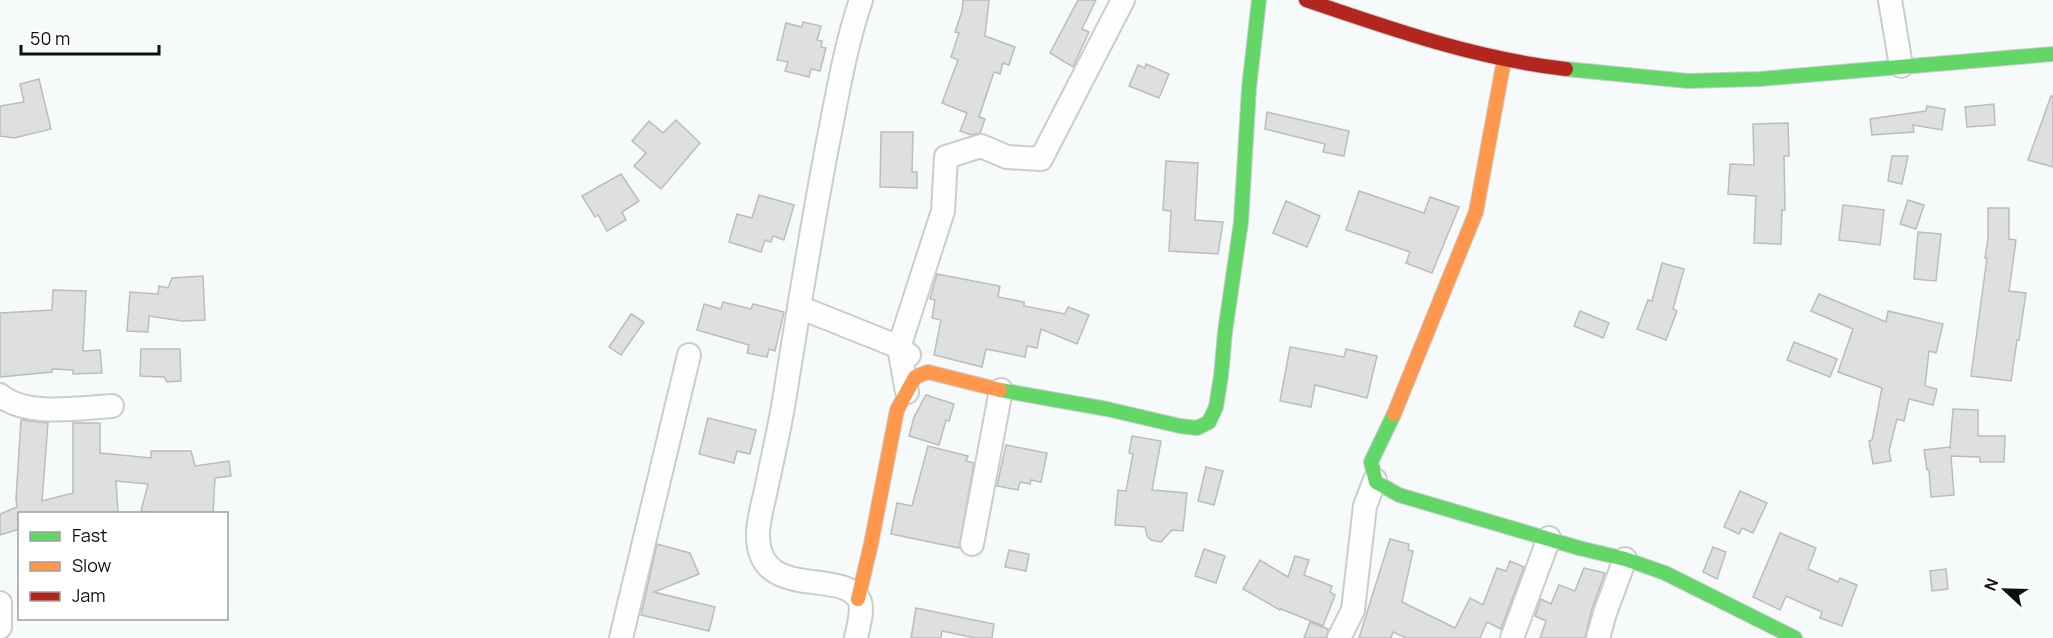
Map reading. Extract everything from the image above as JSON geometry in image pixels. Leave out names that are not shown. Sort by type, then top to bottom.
[{"type":"street","points":[[858,598],[844,589],[794,580],[774,572],[762,559],[758,536],[780,422],[814,212],[850,32],[861,0]]},
{"type":"street","points":[[906,392],[899,346],[943,211],[946,157],[981,146],[1006,157],[1041,159],[1123,0]]},
{"type":"street","points":[[799,307],[899,346],[928,372],[1001,390],[1180,426],[1197,428],[1209,422],[1216,407],[1221,376],[1241,222],[1249,88],[1259,0]]},
{"type":"street","points":[[1306,0],[1391,29],[1504,60],[1688,81],[1759,79],[2053,54]]},
{"type":"street","points":[[1890,0],[1901,66]]},
{"type":"street","points":[[1340,638],[1353,610],[1365,506],[1375,480],[1371,462],[1403,394],[1476,212],[1504,60]]},
{"type":"street","points":[[621,638],[689,355]]},
{"type":"street","points":[[856,638],[861,606],[858,598],[872,544],[897,410],[915,377],[928,372]]},
{"type":"street","points":[[972,544],[1001,390]]},
{"type":"street","points":[[0,395],[7,401],[24,406],[57,409],[112,406]]},
{"type":"street","points":[[1375,480],[1384,488],[1399,495],[1625,559],[1665,573],[1795,638]]},
{"type":"street","points":[[1512,638],[1549,538]]},
{"type":"street","points":[[1598,638],[1625,559]]},
{"type":"street","points":[[0,603],[0,627]]},
{"type":"building","points":[[963,0],[989,0],[985,36],[1015,47],[1009,65],[1003,63],[1000,74],[994,72],[979,117],[985,119],[980,133],[971,135],[960,131],[967,113],[942,103],[958,60],[951,57],[959,33],[955,32]]},
{"type":"building","points":[[1078,0],[1096,0],[1082,29],[1089,32],[1073,67],[1050,53]]},
{"type":"building","points":[[803,22],[821,26],[817,40],[822,41],[821,47],[826,48],[820,71],[811,69],[809,77],[785,71],[788,62],[777,60],[786,23],[802,27]]},
{"type":"building","points":[[1146,64],[1169,74],[1159,98],[1129,86],[1138,65],[1145,68]]},
{"type":"building","points":[[39,79],[51,129],[14,138],[0,136],[0,106],[24,102],[20,84]]},
{"type":"building","points":[[2051,96],[2053,96],[2053,167],[2028,160]]},
{"type":"building","points":[[1994,104],[1995,125],[1967,127],[1965,107]]},
{"type":"building","points":[[1927,106],[1945,109],[1942,130],[1913,125],[1914,132],[1872,135],[1870,119],[1926,111]]},
{"type":"building","points":[[1267,112],[1349,131],[1344,156],[1323,152],[1325,144],[1265,129]]},
{"type":"building","points":[[676,120],[700,143],[661,189],[634,166],[646,153],[632,141],[649,121],[663,133]]},
{"type":"building","points":[[1788,123],[1789,156],[1784,156],[1785,210],[1782,210],[1781,244],[1754,243],[1756,196],[1728,194],[1730,164],[1754,165],[1753,124]]},
{"type":"building","points":[[881,132],[913,132],[912,172],[917,172],[917,188],[880,187]]},
{"type":"building","points":[[1892,156],[1908,156],[1902,184],[1888,181]]},
{"type":"building","points":[[1166,161],[1198,163],[1195,220],[1223,222],[1218,254],[1169,251],[1171,211],[1163,210]]},
{"type":"building","points":[[621,174],[639,201],[622,212],[626,220],[607,231],[598,215],[595,217],[582,196]]},
{"type":"building","points":[[1359,191],[1424,213],[1430,197],[1459,207],[1432,273],[1406,263],[1410,252],[1346,230]]},
{"type":"building","points":[[759,195],[794,205],[784,240],[773,236],[771,242],[765,240],[761,252],[729,242],[737,214],[752,218]]},
{"type":"building","points":[[1908,200],[1924,205],[1916,229],[1900,224]]},
{"type":"building","points":[[1286,201],[1320,216],[1307,247],[1273,233]]},
{"type":"building","points":[[1843,205],[1884,210],[1880,245],[1839,240]]},
{"type":"building","points":[[1988,208],[2009,208],[2009,239],[2016,240],[2009,291],[2026,293],[2011,381],[1971,376],[1987,258],[1985,258]]},
{"type":"building","points":[[1918,232],[1941,234],[1936,281],[1914,279]]},
{"type":"building","points":[[1662,263],[1684,269],[1673,309],[1677,311],[1666,340],[1637,329],[1648,300],[1652,301]]},
{"type":"building","points":[[937,274],[1000,286],[998,297],[1024,302],[1024,306],[1065,314],[1068,307],[1089,315],[1077,344],[1041,329],[1037,348],[1027,346],[1025,357],[986,349],[982,367],[934,355],[941,320],[932,318],[935,300],[930,299]]},
{"type":"building","points":[[203,276],[205,320],[182,321],[149,316],[148,332],[127,331],[130,292],[158,294],[159,286],[168,288],[172,278]]},
{"type":"building","points":[[53,290],[86,291],[83,351],[100,350],[102,373],[73,374],[73,370],[52,369],[52,372],[0,377],[0,313],[52,310]]},
{"type":"building","points":[[1819,294],[1886,322],[1888,311],[1943,324],[1936,353],[1929,351],[1925,386],[1937,389],[1933,405],[1909,399],[1904,421],[1897,419],[1889,451],[1891,461],[1873,464],[1869,441],[1872,440],[1882,388],[1838,372],[1853,329],[1811,311]]},
{"type":"building","points":[[723,302],[751,309],[753,304],[784,312],[775,351],[769,349],[767,357],[747,353],[749,345],[697,330],[704,304],[721,309]]},
{"type":"building","points":[[1580,311],[1609,323],[1603,338],[1574,326]]},
{"type":"building","points":[[631,314],[644,322],[621,355],[609,347]]},
{"type":"building","points":[[1794,342],[1837,359],[1830,377],[1787,360]]},
{"type":"building","points":[[1290,347],[1344,357],[1346,349],[1377,356],[1367,398],[1315,385],[1311,407],[1280,401]]},
{"type":"building","points":[[141,349],[180,349],[181,381],[167,382],[164,377],[140,376]]},
{"type":"building","points":[[926,395],[954,404],[949,421],[946,420],[939,445],[909,436],[914,417]]},
{"type":"building","points":[[1953,409],[1978,410],[1978,436],[2005,436],[2004,462],[1980,462],[1980,457],[1951,456],[1954,495],[1931,497],[1929,470],[1927,470],[1924,450],[1950,447],[1950,449]]},
{"type":"building","points":[[708,418],[756,430],[750,454],[737,451],[734,463],[699,454]]},
{"type":"building","points":[[21,420],[48,423],[42,501],[73,493],[73,423],[100,423],[100,453],[151,458],[151,451],[191,451],[195,466],[229,461],[231,476],[215,478],[213,512],[141,511],[148,484],[116,481],[118,512],[18,512],[18,530],[0,535],[0,514],[17,507]]},
{"type":"building","points":[[1132,436],[1161,441],[1152,490],[1187,493],[1183,531],[1172,530],[1161,542],[1151,540],[1147,536],[1145,527],[1115,525],[1118,490],[1126,491],[1133,454],[1129,453]]},
{"type":"building","points":[[1006,445],[1047,453],[1041,482],[1031,480],[1030,484],[1020,482],[1018,490],[997,486]]},
{"type":"building","points":[[928,446],[968,456],[966,461],[974,463],[959,548],[891,534],[897,503],[912,506]]},
{"type":"building","points":[[1206,467],[1223,471],[1214,505],[1198,501]]},
{"type":"building","points":[[1740,491],[1767,503],[1753,533],[1742,528],[1739,534],[1724,527]]},
{"type":"building","points":[[1780,533],[1816,548],[1808,569],[1838,582],[1840,578],[1857,585],[1842,626],[1820,618],[1822,612],[1786,596],[1780,610],[1753,597]]},
{"type":"building","points":[[1390,539],[1409,544],[1408,550],[1413,551],[1402,602],[1455,628],[1470,598],[1483,605],[1497,568],[1506,571],[1510,561],[1524,567],[1501,629],[1487,622],[1480,638],[1406,638],[1393,632],[1391,638],[1359,638]]},
{"type":"building","points":[[657,544],[690,553],[699,574],[654,592],[715,607],[709,631],[641,615]]},
{"type":"building","points":[[1713,547],[1726,552],[1717,579],[1703,572]]},
{"type":"building","points":[[1204,549],[1225,556],[1216,583],[1195,576]]},
{"type":"building","points":[[1009,550],[1029,554],[1026,571],[1005,567]]},
{"type":"building","points":[[1295,556],[1309,560],[1304,575],[1332,586],[1330,592],[1335,595],[1323,626],[1280,610],[1243,589],[1260,560],[1288,577]]},
{"type":"building","points":[[1584,568],[1605,573],[1592,609],[1585,638],[1540,638],[1546,621],[1535,616],[1541,599],[1551,604],[1559,585],[1575,591]]},
{"type":"building","points":[[1946,569],[1948,589],[1932,591],[1930,571]]},
{"type":"building","points":[[916,608],[994,624],[992,638],[975,638],[942,631],[941,638],[911,638]]},
{"type":"building","points":[[1310,622],[1328,629],[1326,638],[1304,638]]},
{"type":"traffic: fast","points":[[1000,390],[1107,409],[1180,426],[1197,428],[1209,422],[1216,407],[1221,376],[1241,222],[1249,88],[1259,0]]},
{"type":"traffic: fast","points":[[1566,69],[1688,81],[1759,79],[2053,54]]},
{"type":"traffic: fast","points":[[1394,414],[1371,462],[1376,482],[1399,495],[1579,548],[1625,559],[1665,573],[1795,638]]},
{"type":"traffic: slow","points":[[1394,414],[1476,212],[1504,60]]},
{"type":"traffic: slow","points":[[858,599],[897,410],[915,377],[928,372],[1000,390]]},
{"type":"traffic: jam","points":[[1306,0],[1434,42],[1500,58],[1566,69]]}]
